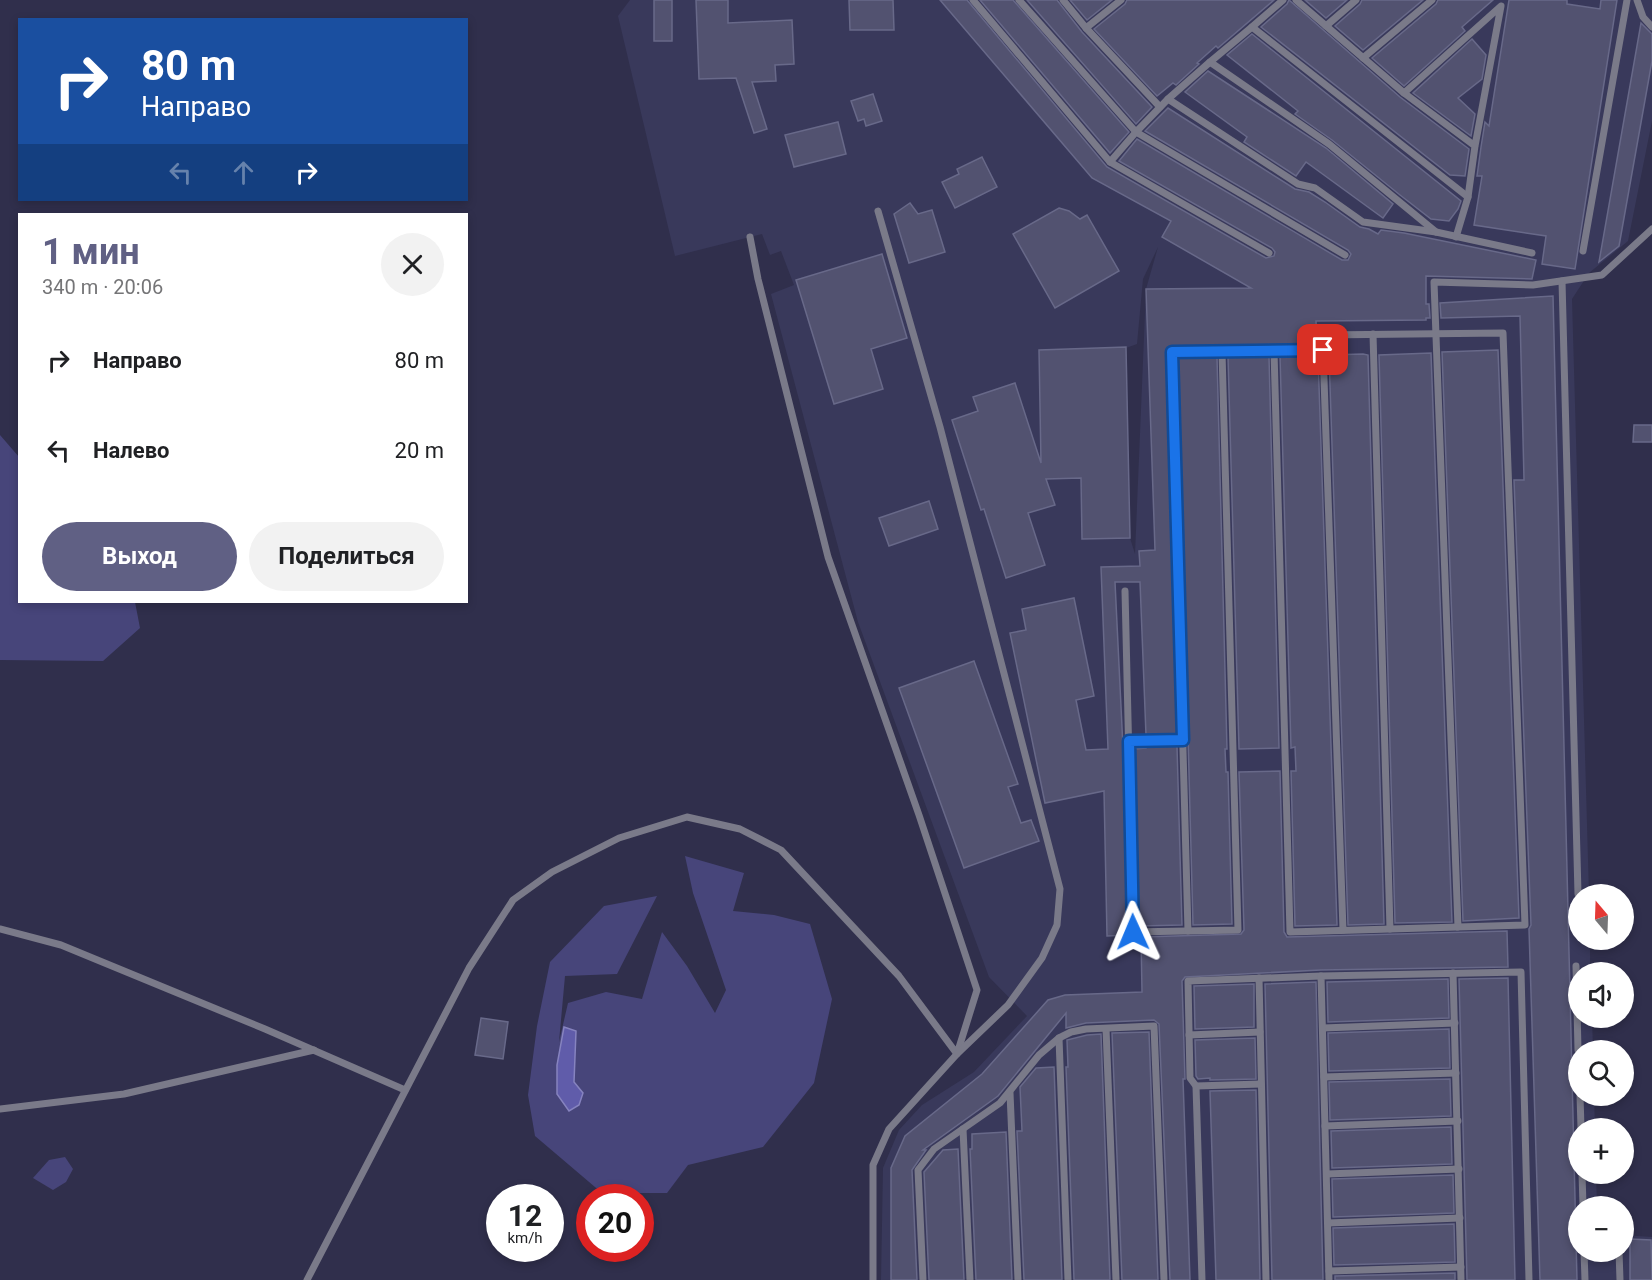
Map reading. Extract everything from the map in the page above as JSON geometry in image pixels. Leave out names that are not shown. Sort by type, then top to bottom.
[{"type":"lane","points":[[973,0],[1110,162],[1269,253]]},
{"type":"lane","points":[[1019,0],[1136,132],[1345,255]]},
{"type":"lane","points":[[1063,0],[1160,107]]},
{"type":"lane","points":[[1086,28],[1121,0]]},
{"type":"lane","points":[[1110,162],[1167,99],[1283,0]]},
{"type":"lane","points":[[1296,0],[1404,93],[1475,146]]},
{"type":"lane","points":[[1326,26],[1356,0]]},
{"type":"lane","points":[[1363,58],[1432,0]]},
{"type":"lane","points":[[1582,251],[1627,0]]},
{"type":"lane","points":[[1637,0],[1643,17],[1652,27]]},
{"type":"lane","points":[[1404,93],[1503,3]]},
{"type":"lane","points":[[1456,237],[1468,197],[1475,146],[1503,3]]},
{"type":"lane","points":[[1252,27],[1468,197]]},
{"type":"lane","points":[[1210,62],[1329,144],[1436,232]]},
{"type":"lane","points":[[1167,99],[1298,184],[1315,188],[1363,222],[1436,232],[1532,253]]},
{"type":"lane","points":[[873,1280],[873,1165],[889,1129],[957,1054],[1008,1005],[1042,958],[1057,925],[1060,889],[940,427],[878,212]]},
{"type":"lane","points":[[1458,927],[1434,282],[1533,285],[1602,275],[1652,230]]},
{"type":"lane","points":[[750,237],[761,290],[828,557],[923,827],[977,990],[957,1054]]},
{"type":"lane","points":[[1562,281],[1578,884]]},
{"type":"lane","points":[[1274,351],[1290,932],[1525,925],[1503,333],[1322,335],[1343,930]]},
{"type":"lane","points":[[1373,334],[1390,929]]},
{"type":"lane","points":[[1188,931],[1172,352],[1323,350]]},
{"type":"lane","points":[[1125,591],[1133,932],[1238,930],[1222,352]]},
{"type":"lane","points":[[1129,741],[1183,740]]},
{"type":"lane","points":[[307,1280],[469,969],[513,900],[552,872],[619,838],[687,817],[740,829],[780,850],[899,976],[957,1054]]},
{"type":"lane","points":[[0,929],[61,945],[405,1090]]},
{"type":"lane","points":[[1202,1280],[1196,1086],[1190,1078],[1188,981],[1521,972],[1529,1280]]},
{"type":"lane","points":[[1453,973],[1461,1280]]},
{"type":"lane","points":[[1321,976],[1329,1280]]},
{"type":"lane","points":[[1259,978],[1266,1280]]},
{"type":"lane","points":[[1323,1028],[1455,1023]]},
{"type":"lane","points":[[923,1280],[918,1170],[934,1149],[1000,1103],[1039,1055],[1059,1038],[1071,1032],[1154,1026],[1164,1280]]},
{"type":"lane","points":[[1106,1029],[1116,1280]]},
{"type":"lane","points":[[1189,1035],[1260,1032]]},
{"type":"lane","points":[[1059,1038],[1068,1280]]},
{"type":"lane","points":[[0,1109],[124,1094],[314,1050]]},
{"type":"lane","points":[[1324,1077],[1456,1073]]},
{"type":"lane","points":[[1196,1086],[1261,1084]]},
{"type":"lane","points":[[1010,1093],[1018,1280]]},
{"type":"lane","points":[[1325,1126],[1458,1121]]},
{"type":"lane","points":[[963,1129],[970,1280]]},
{"type":"lane","points":[[1327,1174],[1459,1170]]},
{"type":"lane","points":[[1328,1223],[1460,1218]]},
{"type":"lane","points":[[1584,1262],[1585,1280]]},
{"type":"lane","points":[[1619,1262],[1620,1280]]},
{"type":"lane","points":[[1329,1271],[1461,1267]]},
{"type":"shaded area","points":[[630,0],[1652,0],[1652,121],[1628,241],[1589,273],[1572,299],[1589,884],[1568,884],[1568,950],[1590,950],[1590,962],[1568,962],[1568,1028],[1592,1028],[1593,1040],[1568,1040],[1568,1106],[1594,1106],[1595,1118],[1568,1118],[1568,1184],[1596,1184],[1597,1196],[1568,1196],[1568,1262],[1634,1262],[1634,1236],[1652,1237],[1652,1280],[881,1280],[883,1168],[899,1130],[922,1105],[974,1072],[1027,1016],[989,977],[858,622],[771,294],[794,285],[781,251],[770,255],[762,234],[675,256],[618,16]],"holes":[[[1158,247],[1146,289],[1135,554],[1130,538],[1126,348],[1137,344],[1143,279]]]},
{"type":"shaded area","points":[[0,435],[18,456],[18,603],[135,603],[140,628],[103,661],[0,660]]},
{"type":"shaded area","points":[[685,856],[744,873],[733,911],[774,915],[810,924],[832,999],[814,1083],[763,1147],[688,1165],[667,1193],[654,1193],[654,1184],[591,1184],[535,1136],[528,1095],[537,1026],[550,962],[604,906],[657,896],[617,974],[565,976],[559,1042],[568,1003],[606,992],[642,999],[662,932],[687,966],[715,1013],[726,990],[693,893]]},
{"type":"shaded area","points":[[564,1027],[576,1031],[574,1082],[583,1093],[579,1105],[569,1111],[557,1094],[557,1065]]},
{"type":"shaded area","points":[[65,1157],[73,1169],[66,1182],[53,1190],[33,1178],[49,1160]]},
{"type":"building","points":[[654,0],[672,0],[672,41],[654,41]]},
{"type":"building","points":[[696,0],[728,0],[728,23],[792,20],[794,64],[775,65],[776,81],[752,82],[767,129],[754,133],[736,78],[699,79]]},
{"type":"building","points":[[849,0],[893,0],[894,30],[850,30]]},
{"type":"building","points":[[940,0],[967,0],[1107,167],[1266,258],[1274,256],[1275,252],[1272,248],[1119,161],[1137,139],[1342,260],[1348,260],[1351,254],[1348,250],[1145,131],[1168,108],[1295,189],[1309,192],[1360,227],[1378,234],[1381,230],[1404,233],[1536,260],[1532,279],[1426,276],[1426,304],[1429,304],[1430,318],[1426,320],[1316,321],[1317,345],[1172,346],[1167,349],[1177,734],[1146,735],[1140,582],[1115,582],[1129,935],[1107,936],[1104,791],[1045,803],[1010,633],[1026,630],[1022,609],[1074,598],[1094,696],[1076,700],[1086,750],[1108,749],[1101,567],[1140,566],[1139,551],[1155,550],[1146,289],[1251,288],[1162,237],[1171,221],[1092,178]]},
{"type":"building","points":[[980,0],[1013,0],[1129,132],[1110,153]]},
{"type":"building","points":[[1027,0],[1057,0],[1082,32],[1152,107],[1136,124]]},
{"type":"building","points":[[1070,0],[1112,0],[1087,20]]},
{"type":"building","points":[[1127,0],[1274,0],[1218,48],[1216,46],[1176,85],[1173,83],[1157,96],[1094,29]]},
{"type":"building","points":[[1289,0],[1400,97],[1469,149],[1465,176],[1450,175],[1261,27]]},
{"type":"building","points":[[1305,0],[1347,0],[1326,18]]},
{"type":"building","points":[[1362,0],[1423,0],[1363,50],[1335,26]]},
{"type":"building","points":[[1438,0],[1493,0],[1462,27],[1465,31],[1404,86],[1372,58]]},
{"type":"building","points":[[1509,0],[1567,0],[1567,4],[1600,9],[1601,0],[1617,0],[1575,269],[1542,264],[1546,236],[1474,225],[1482,176],[1477,176],[1481,147],[1485,122],[1489,126]]},
{"type":"building","points":[[1641,23],[1652,34],[1652,61],[1619,246],[1599,262]]},
{"type":"building","points":[[1252,34],[1461,201],[1449,221],[1431,219],[1332,140],[1295,114],[1298,111],[1227,55]]},
{"type":"building","points":[[1472,39],[1486,55],[1482,79],[1458,98],[1475,114],[1471,136],[1413,93]]},
{"type":"building","points":[[1208,71],[1326,148],[1393,204],[1383,218],[1306,162],[1296,176],[1244,142],[1247,137],[1185,92]]},
{"type":"building","points":[[873,94],[882,121],[866,126],[864,119],[858,121],[851,101]]},
{"type":"building","points":[[838,122],[846,154],[794,167],[785,135]]},
{"type":"building","points":[[982,157],[997,187],[955,208],[942,182],[959,174],[957,169]]},
{"type":"building","points":[[910,203],[918,214],[932,210],[945,252],[909,263],[894,214]]},
{"type":"building","points":[[1059,208],[1069,211],[1080,219],[1087,215],[1119,271],[1055,308],[1013,234]]},
{"type":"building","points":[[882,254],[907,338],[871,349],[883,389],[834,404],[796,280]]},
{"type":"building","points":[[1553,296],[1569,962],[1568,1028],[1571,1028],[1571,1040],[1568,1040],[1568,1106],[1573,1106],[1573,1118],[1568,1118],[1568,1184],[1575,1184],[1575,1196],[1568,1196],[1568,1262],[1577,1262],[1577,1280],[1540,1280],[1529,929],[1531,925],[1514,480],[1524,480],[1520,316],[1441,318],[1440,303]]},
{"type":"building","points":[[1126,347],[1130,538],[1082,539],[1081,478],[1046,479],[1055,505],[1028,513],[1045,565],[1006,578],[952,420],[978,411],[973,397],[1015,383],[1041,463],[1039,350]]},
{"type":"building","points":[[1498,350],[1519,918],[1463,921],[1442,352]]},
{"type":"building","points":[[1431,353],[1452,922],[1395,923],[1379,355]]},
{"type":"building","points":[[1329,355],[1368,355],[1384,924],[1348,925]]},
{"type":"building","points":[[1280,356],[1318,356],[1337,925],[1295,926],[1291,771],[1296,771],[1295,747],[1291,748]]},
{"type":"building","points":[[1217,357],[1227,749],[1225,749],[1226,772],[1228,772],[1232,924],[1193,925],[1178,358]]},
{"type":"building","points":[[1228,357],[1269,357],[1279,748],[1239,749]]},
{"type":"building","points":[[1634,425],[1652,425],[1652,442],[1633,442]]},
{"type":"building","points":[[929,501],[938,529],[889,546],[879,518]]},
{"type":"building","points":[[974,661],[1018,784],[1008,787],[1021,823],[1031,820],[1039,841],[964,868],[899,688]]},
{"type":"building","points":[[1146,746],[1177,746],[1182,925],[1138,926],[1134,749],[1146,748]]},
{"type":"building","points":[[1280,771],[1284,932],[1287,937],[1507,931],[1508,967],[1321,970],[1185,977],[1182,981],[1185,1079],[1183,1079],[1190,1280],[1170,1280],[1159,1024],[1154,1020],[1086,1023],[1066,1028],[1066,1013],[998,1096],[923,1150],[926,1150],[912,1170],[917,1280],[891,1280],[891,1168],[905,1136],[982,1074],[1048,1000],[1065,995],[1142,992],[1141,937],[1241,934],[1244,930],[1239,772]]},
{"type":"building","points":[[1508,978],[1515,1280],[1467,1280],[1459,979]]},
{"type":"building","points":[[1448,979],[1449,1018],[1328,1022],[1327,982]]},
{"type":"building","points":[[1316,982],[1323,1280],[1272,1280],[1265,984]]},
{"type":"building","points":[[1254,984],[1254,1027],[1195,1029],[1194,986]]},
{"type":"building","points":[[481,1018],[508,1022],[503,1059],[475,1055]]},
{"type":"building","points":[[1449,1029],[1450,1068],[1329,1071],[1328,1033]]},
{"type":"building","points":[[1149,1032],[1158,1280],[1122,1280],[1112,1033]]},
{"type":"building","points":[[1101,1034],[1110,1280],[1074,1280],[1067,1040]]},
{"type":"building","points":[[1255,1038],[1256,1079],[1198,1079],[1195,1040]]},
{"type":"building","points":[[1054,1067],[1062,1280],[1024,1280],[1017,1131],[1022,1131],[1020,1087],[1036,1068]]},
{"type":"building","points":[[1450,1079],[1451,1116],[1330,1120],[1329,1082]]},
{"type":"building","points":[[1256,1090],[1260,1280],[1216,1280],[1210,1091]]},
{"type":"building","points":[[1451,1127],[1452,1164],[1332,1168],[1331,1131]]},
{"type":"building","points":[[1006,1132],[1012,1280],[976,1280],[970,1149],[972,1149],[972,1134]]},
{"type":"building","points":[[958,1149],[964,1280],[929,1280],[924,1172],[943,1150]]},
{"type":"building","points":[[1453,1175],[1454,1213],[1333,1217],[1332,1179]]},
{"type":"building","points":[[1454,1224],[1455,1262],[1334,1265],[1333,1228]]},
{"type":"building","points":[[1634,1239],[1651,1240],[1652,1280],[1630,1280],[1630,1262],[1634,1262]]},
{"type":"building","points":[[1455,1273],[1455,1280],[1335,1280],[1335,1276]]},
{"type":"route","points":[[1133,932],[1129,741],[1183,740],[1172,352],[1323,350]]}]
